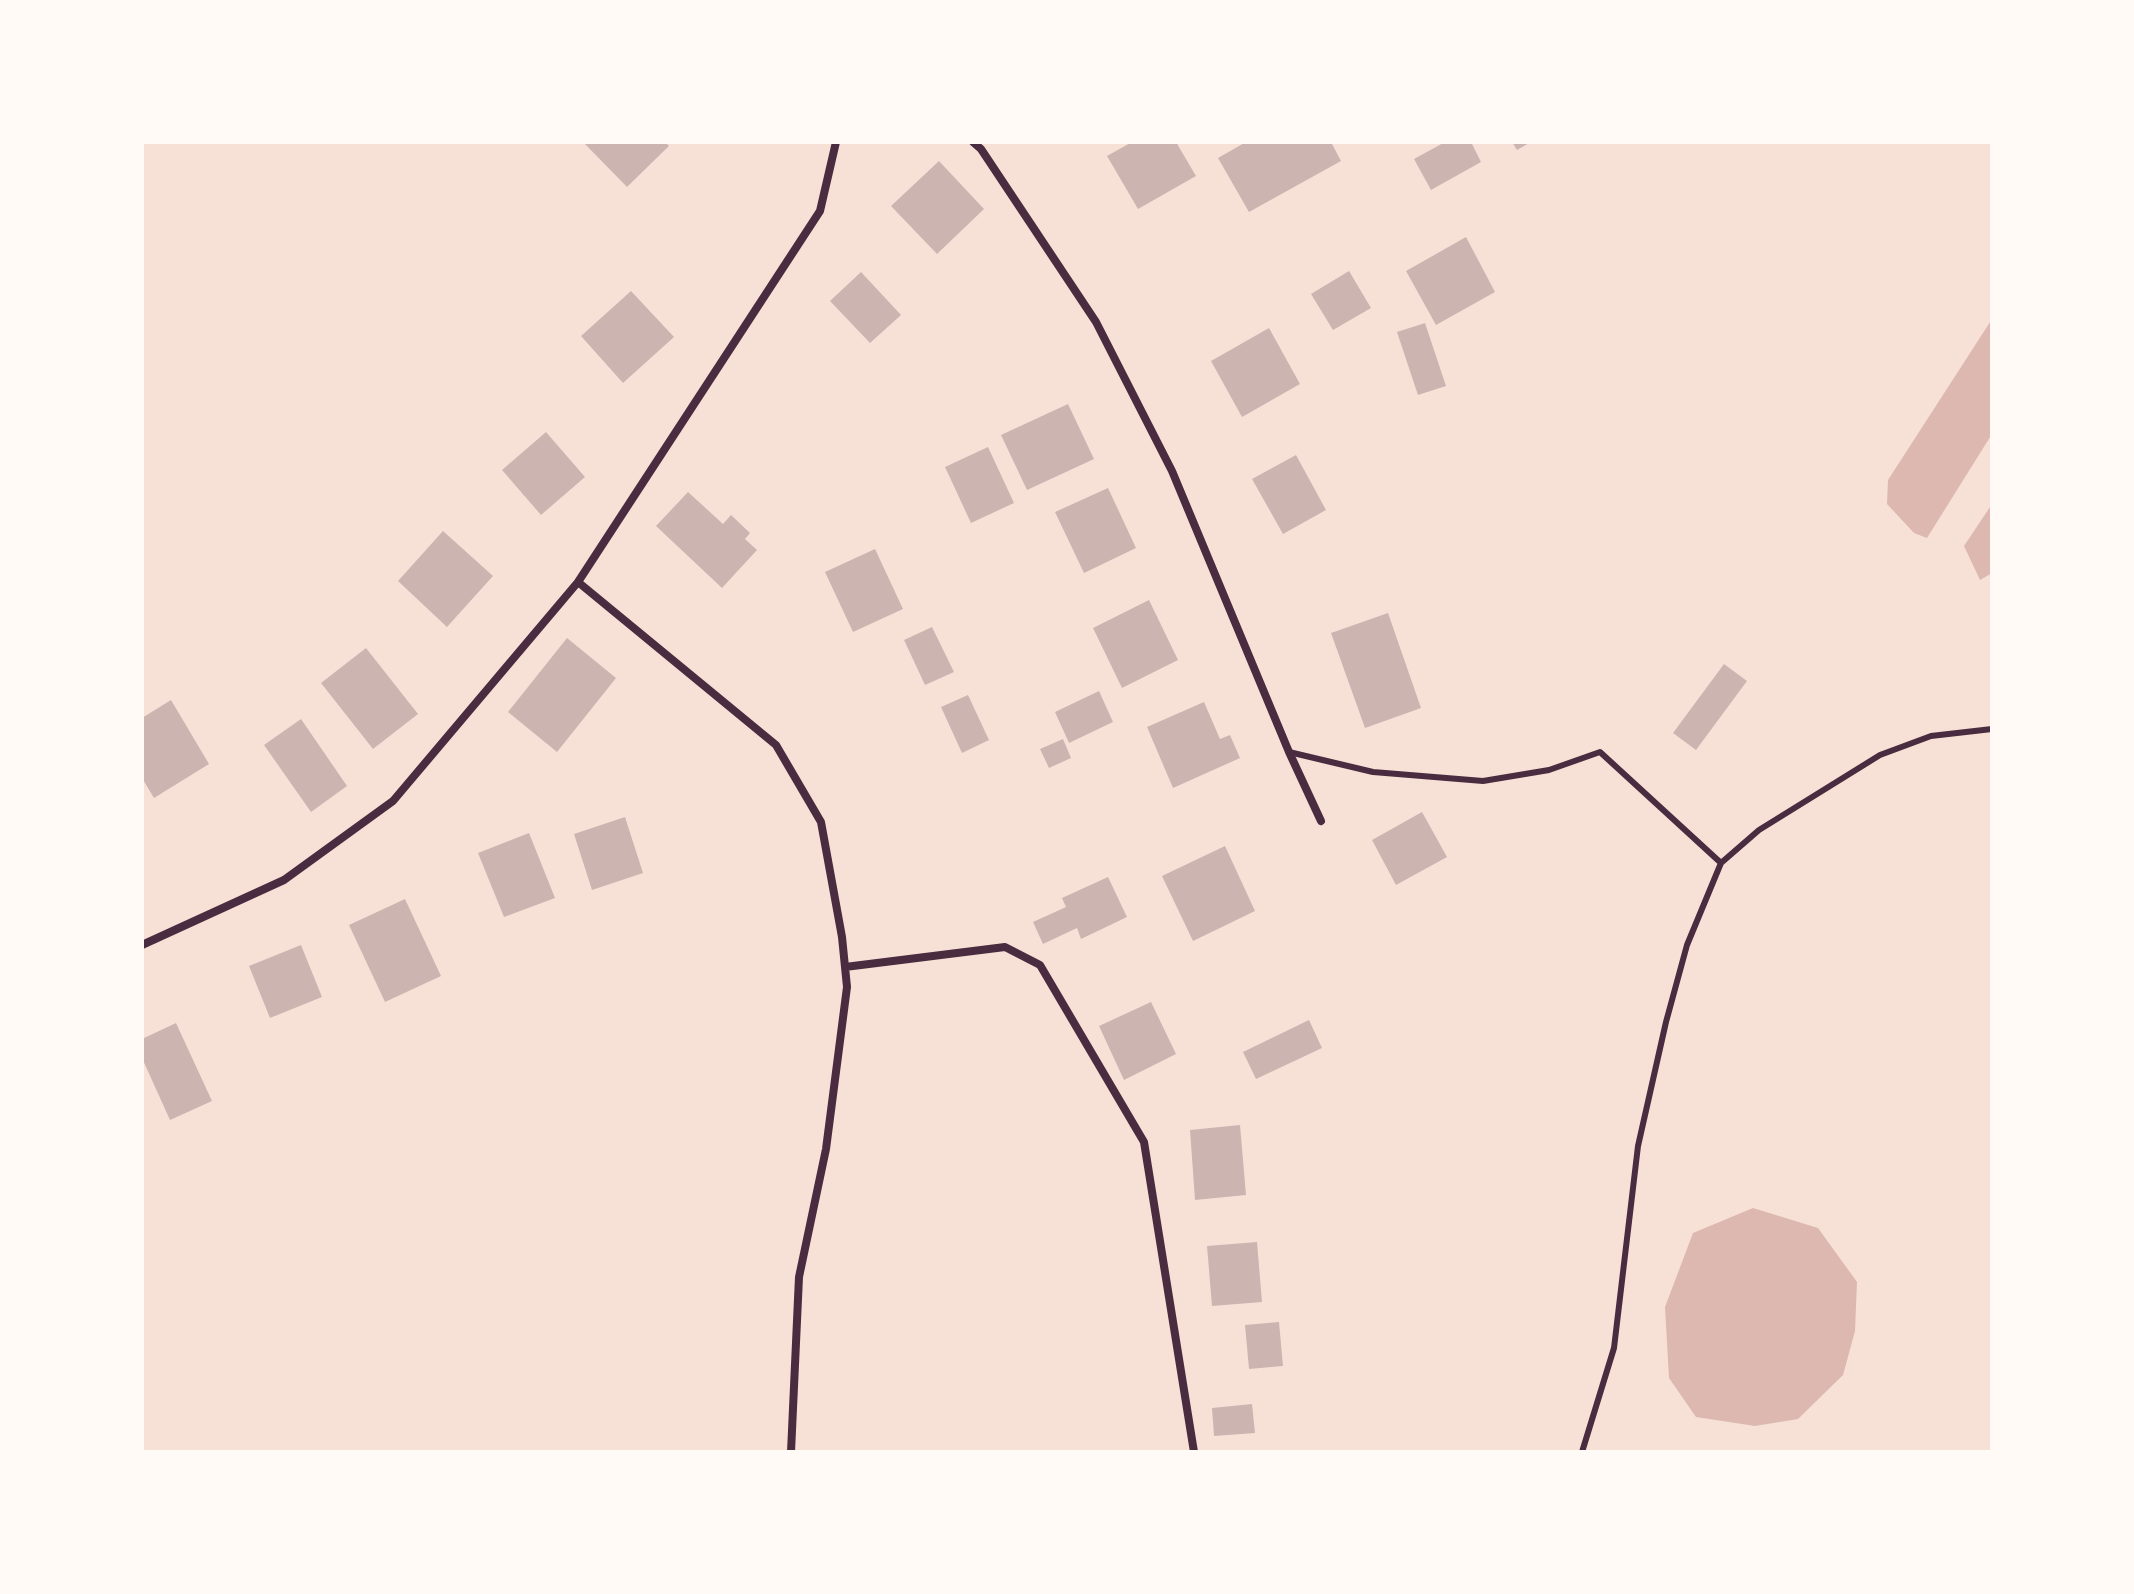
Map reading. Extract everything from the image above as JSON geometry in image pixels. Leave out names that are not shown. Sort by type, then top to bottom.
[{"type":"street","points":[[142,945],[284,880],[393,801],[578,582],[820,211],[836,142]]},
{"type":"street","points":[[973,142],[981,149],[1096,322],[1172,471],[1289,752],[1321,821]]},
{"type":"street","points":[[578,582],[776,745],[821,822],[842,937],[847,987],[826,1149],[799,1277],[791,1452]]},
{"type":"street","points":[[845,967],[1005,947],[1040,965],[1144,1142],[1194,1452]]},
{"type":"lane","points":[[1582,1452],[1614,1348],[1638,1146],[1666,1022],[1687,945],[1721,863],[1759,830],[1880,755],[1931,736],[1992,729]]},
{"type":"lane","points":[[1289,752],[1373,772],[1483,781],[1549,770],[1600,752],[1721,863]]},
{"type":"shaded area","points":[[1992,319],[1992,434],[1927,538],[1914,533],[1887,504],[1888,480]]},
{"type":"shaded area","points":[[1992,504],[1992,573],[1980,580],[1964,546]]},
{"type":"shaded area","points":[[1753,1208],[1818,1228],[1857,1282],[1855,1331],[1843,1375],[1798,1419],[1755,1426],[1696,1417],[1669,1378],[1665,1307],[1693,1233]]},
{"type":"building","points":[[583,142],[665,142],[669,146],[627,187]]},
{"type":"building","points":[[1132,142],[1176,142],[1196,176],[1138,209],[1107,156]]},
{"type":"building","points":[[1246,142],[1331,142],[1341,161],[1249,212],[1218,158]]},
{"type":"building","points":[[1445,142],[1471,142],[1481,162],[1431,190],[1414,159]]},
{"type":"building","points":[[1512,142],[1531,142],[1517,150]]},
{"type":"building","points":[[939,161],[984,209],[937,254],[891,206]]},
{"type":"building","points":[[1466,237],[1495,292],[1436,325],[1406,271]]},
{"type":"building","points":[[1349,271],[1371,308],[1333,330],[1311,294]]},
{"type":"building","points":[[861,272],[901,315],[870,343],[830,301]]},
{"type":"building","points":[[631,291],[674,337],[623,383],[581,336]]},
{"type":"building","points":[[1425,323],[1446,386],[1418,395],[1397,332]]},
{"type":"building","points":[[1269,328],[1300,384],[1242,417],[1211,361]]},
{"type":"building","points":[[1068,404],[1094,459],[1027,490],[1001,435]]},
{"type":"building","points":[[546,432],[585,477],[541,515],[502,470]]},
{"type":"building","points":[[988,447],[1014,503],[971,523],[945,467]]},
{"type":"building","points":[[1296,455],[1326,510],[1283,534],[1252,479]]},
{"type":"building","points":[[1108,488],[1136,548],[1084,573],[1055,512]]},
{"type":"building","points":[[688,492],[723,524],[731,515],[750,533],[745,539],[757,550],[722,588],[656,526]]},
{"type":"building","points":[[443,531],[493,576],[447,627],[398,581]]},
{"type":"building","points":[[875,549],[903,609],[853,632],[825,572]]},
{"type":"building","points":[[1149,600],[1178,660],[1122,688],[1093,628]]},
{"type":"building","points":[[1388,613],[1421,708],[1365,728],[1331,633]]},
{"type":"building","points":[[932,627],[954,672],[925,685],[904,640]]},
{"type":"building","points":[[567,638],[616,678],[557,752],[508,712]]},
{"type":"building","points":[[366,648],[418,714],[373,749],[321,683]]},
{"type":"building","points":[[1724,664],[1747,681],[1696,750],[1673,733]]},
{"type":"building","points":[[1099,691],[1113,722],[1069,743],[1055,712]]},
{"type":"building","points":[[968,695],[989,740],[962,753],[941,707]]},
{"type":"building","points":[[171,700],[209,764],[154,798],[142,778],[142,718]]},
{"type":"building","points":[[1204,702],[1220,739],[1230,735],[1240,758],[1173,788],[1147,727]]},
{"type":"building","points":[[301,719],[347,786],[311,812],[264,745]]},
{"type":"building","points":[[1063,739],[1071,758],[1049,768],[1040,749]]},
{"type":"building","points":[[1422,812],[1447,857],[1396,885],[1372,840]]},
{"type":"building","points":[[625,817],[643,873],[592,890],[574,834]]},
{"type":"building","points":[[529,833],[555,898],[504,917],[478,853]]},
{"type":"building","points":[[1225,846],[1255,911],[1193,941],[1162,876]]},
{"type":"building","points":[[1108,877],[1127,917],[1081,939],[1077,928],[1043,944],[1033,922],[1066,907],[1062,898]]},
{"type":"building","points":[[405,899],[441,976],[385,1002],[349,925]]},
{"type":"building","points":[[301,945],[322,997],[270,1018],[249,966]]},
{"type":"building","points":[[1151,1002],[1176,1054],[1124,1080],[1099,1026]]},
{"type":"building","points":[[1309,1020],[1322,1048],[1256,1079],[1243,1052]]},
{"type":"building","points":[[176,1023],[212,1101],[170,1120],[142,1058],[142,1039]]},
{"type":"building","points":[[1240,1125],[1246,1195],[1195,1200],[1190,1130]]},
{"type":"building","points":[[1257,1242],[1262,1302],[1212,1306],[1207,1246]]},
{"type":"building","points":[[1279,1322],[1283,1366],[1249,1369],[1245,1325]]},
{"type":"building","points":[[1252,1404],[1255,1433],[1214,1436],[1212,1408]]}]
